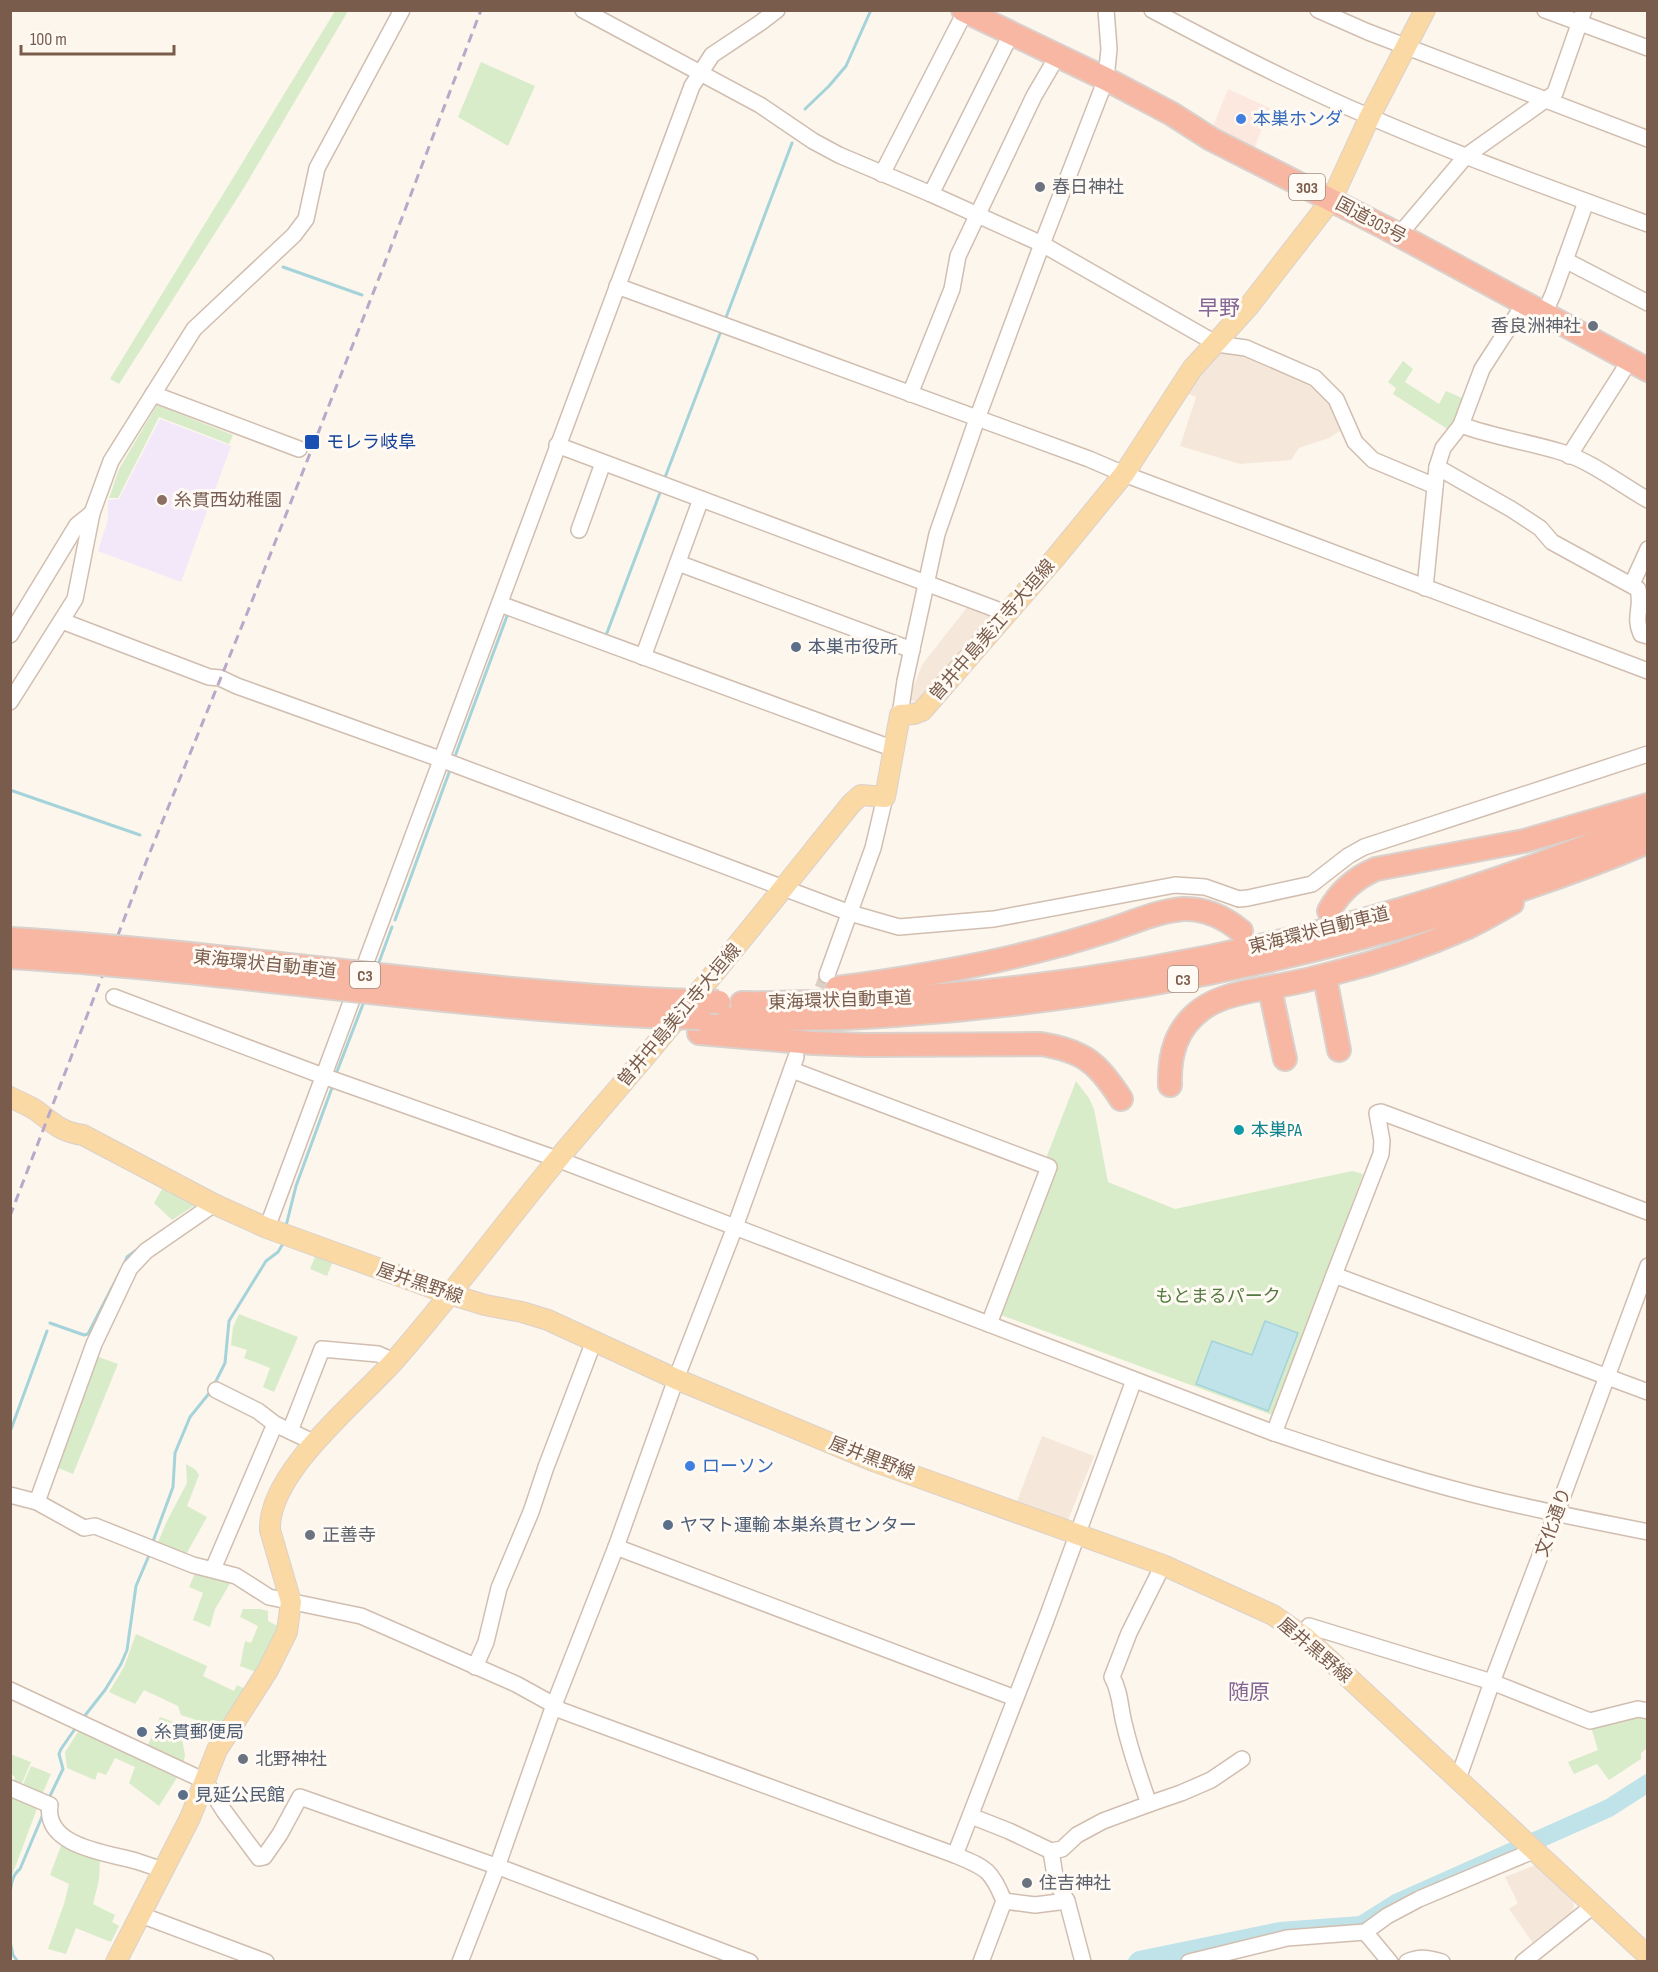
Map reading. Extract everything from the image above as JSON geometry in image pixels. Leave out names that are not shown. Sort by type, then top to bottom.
[{"type":"highway","name":"国道303号","points":[[966,11],[1106,79],[1172,114],[1211,139],[1332,199],[1639,365]]},
{"type":"highway","points":[[1329,910],[1336,899],[1359,876],[1376,869],[1524,841],[1647,805]]},
{"type":"highway","name":"東海環状自動車道","points":[[10,939],[124,948],[497,989],[647,1000],[719,1002],[851,1000],[945,995],[1033,986],[1203,959],[1296,938],[1475,887],[1647,822]]},
{"type":"highway","name":"東海環状自動車道","points":[[10,957],[219,975],[700,1025],[893,1016],[996,1007],[1095,994],[1197,976],[1351,941],[1564,876],[1647,842]]},
{"type":"highway","points":[[1170,1085],[1171,1056],[1175,1042],[1182,1030],[1204,1008],[1240,994],[1336,973],[1424,944],[1469,927],[1564,876]]},
{"type":"highway","points":[[719,1002],[945,972],[1053,947],[1183,909],[1208,912],[1221,917],[1241,931]]},
{"type":"highway","points":[[1327,988],[1339,1050]]},
{"type":"highway","points":[[1271,994],[1285,1059]]},
{"type":"highway","points":[[700,1025],[813,1043],[1041,1044],[1069,1050],[1091,1061],[1103,1073],[1121,1099]]},
{"type":"main road","name":"曽井中島美江寺大垣線","points":[[900,715],[922,711],[1124,474],[1192,369],[1249,306],[1332,199],[1370,116],[1425,10]]},
{"type":"main road","points":[[885,797],[900,715]]},
{"type":"main road","name":"曽井中島美江寺大垣線","points":[[291,1602],[270,1530],[270,1519],[275,1500],[283,1486],[315,1443],[394,1361],[851,804],[861,795],[885,797]]},
{"type":"main road","name":"屋井黒野線","points":[[10,1097],[36,1110],[46,1120],[63,1129],[83,1135],[214,1204],[267,1228],[449,1294],[534,1316],[676,1379],[876,1462],[1162,1565],[1273,1615],[1303,1635],[1647,1956]]},
{"type":"main road","points":[[116,1962],[190,1818],[217,1750],[268,1670],[281,1645],[287,1632],[291,1602]]},
{"type":"street","points":[[10,702],[75,599],[92,513],[111,460],[194,329],[294,235],[306,219],[317,168],[402,10]]},
{"type":"street","points":[[583,10],[760,105],[839,155],[1042,244],[1217,344],[1246,348],[1315,378],[1336,399],[1355,442],[1372,460],[1435,486]]},
{"type":"street","points":[[267,1228],[692,86],[706,61],[719,49],[777,10]]},
{"type":"street","points":[[900,715],[926,582],[945,508],[1042,244],[1106,79],[1109,48],[1106,10]]},
{"type":"street","points":[[1152,10],[1291,81],[1370,116],[1466,156],[1647,224]]},
{"type":"street","points":[[1318,10],[1647,139]]},
{"type":"street","points":[[1545,10],[1581,17],[1647,48]]},
{"type":"street","points":[[882,174],[966,11]]},
{"type":"street","points":[[1399,235],[1466,156],[1555,93],[1581,17]]},
{"type":"street","points":[[931,194],[1011,33]]},
{"type":"street","points":[[910,394],[952,289],[958,256],[1034,96],[1058,55]]},
{"type":"street","points":[[1425,588],[1437,467],[1443,448],[1461,425],[1482,369],[1534,309],[1565,260],[1586,202]]},
{"type":"street","points":[[1565,260],[1647,303]]},
{"type":"street","points":[[617,286],[1089,459],[1647,671]]},
{"type":"street","points":[[1569,456],[1639,365]]},
{"type":"street","points":[[153,394],[298,450]]},
{"type":"street","points":[[1461,425],[1497,437],[1563,453],[1647,500]]},
{"type":"street","points":[[557,445],[1006,613]]},
{"type":"street","points":[[579,530],[603,463]]},
{"type":"street","points":[[1437,467],[1490,496],[1540,528],[1552,542],[1632,584],[1638,589],[1640,599],[1636,624],[1641,634],[1647,636]]},
{"type":"street","points":[[643,657],[701,499]]},
{"type":"street","points":[[10,635],[77,525],[92,513]]},
{"type":"street","points":[[1632,584],[1647,549]]},
{"type":"street","points":[[678,563],[912,650]]},
{"type":"street","points":[[500,604],[894,749]]},
{"type":"street","points":[[62,621],[209,677],[220,678],[440,759],[850,913],[899,927],[994,919],[1175,885],[1205,887],[1239,899],[1312,884],[1347,856],[1364,847],[1647,754]]},
{"type":"street","points":[[827,975],[873,848],[885,797]]},
{"type":"street","points":[[114,998],[557,1160],[1274,1433],[1388,1471],[1470,1494],[1647,1532]]},
{"type":"street","points":[[460,1962],[794,1064],[1049,1167],[988,1323]]},
{"type":"street","points":[[1274,1433],[1381,1154],[1382,1141],[1377,1113],[1381,1112],[1647,1212]]},
{"type":"street","points":[[37,1502],[94,1344],[130,1268],[146,1251],[214,1204]]},
{"type":"street","name":"文化通り","points":[[1458,1779],[1647,1266]]},
{"type":"street","points":[[1334,1275],[1647,1392]]},
{"type":"street","points":[[475,1667],[486,1642],[499,1588],[531,1512],[594,1341]]},
{"type":"street","points":[[213,1569],[322,1349],[378,1354],[394,1361]]},
{"type":"street","points":[[955,1855],[1046,1620],[1134,1380]]},
{"type":"street","points":[[216,1390],[258,1411],[283,1428],[315,1443]]},
{"type":"street","points":[[10,1495],[37,1502],[84,1528],[95,1526],[194,1565],[236,1576],[269,1597],[361,1616],[516,1683],[560,1710],[986,1868],[996,1880],[1004,1901],[981,1962]]},
{"type":"street","points":[[616,1547],[1015,1698]]},
{"type":"street","points":[[1149,1804],[1124,1724],[1117,1686],[1112,1677],[1129,1634],[1162,1565]]},
{"type":"street","points":[[1303,1635],[1309,1626],[1492,1682],[1590,1721],[1638,1709],[1647,1711]]},
{"type":"street","points":[[10,1689],[205,1781],[259,1858],[264,1857],[280,1834],[300,1797],[497,1867],[750,1962]]},
{"type":"street","points":[[970,1816],[1051,1851],[1062,1849],[1077,1834],[1102,1821],[1211,1780],[1242,1759]]},
{"type":"street","points":[[10,1788],[46,1803],[52,1822],[75,1844],[92,1851],[163,1870]]},
{"type":"street","points":[[1051,1851],[1056,1882],[1067,1901],[1083,1962]]},
{"type":"street","points":[[1189,1962],[1287,1938],[1365,1932],[1387,1916],[1419,1899],[1533,1851]]},
{"type":"street","points":[[1004,1901],[1035,1905],[1067,1901]]},
{"type":"street","points":[[1523,1962],[1593,1906]]},
{"type":"street","points":[[141,1914],[266,1962]]},
{"type":"street","points":[[1365,1932],[1390,1962]]},
{"type":"street","points":[[1407,1962],[1415,1958],[1423,1958],[1442,1962]]},
{"type":"shaded area","name":"本巣ホンダ","points":[[1228,89],[1270,108],[1253,152],[1211,131]]},
{"type":"shaded area","points":[[1215,351],[1243,356],[1315,381],[1336,411],[1343,429],[1329,438],[1299,448],[1291,460],[1240,464],[1180,446],[1196,397],[1186,393]]},
{"type":"shaded area","name":"糸貫西幼稚園","points":[[160,419],[231,446],[181,582],[98,551],[108,519],[108,500],[119,499]]},
{"type":"shaded area","points":[[969,605],[997,614],[919,702],[908,700],[922,665]]},
{"type":"shaded area","points":[[1042,1436],[1094,1456],[1068,1520],[1017,1501]]},
{"type":"shaded area","points":[[1538,1864],[1570,1894],[1574,1905],[1572,1915],[1533,1943],[1509,1909],[1518,1903],[1505,1877]]},
{"type":"green space","points":[[335,11],[348,11],[245,186],[119,384],[110,379]]},
{"type":"green space","points":[[481,62],[535,86],[508,146],[458,117]]},
{"type":"green space","points":[[1403,361],[1413,369],[1405,382],[1439,404],[1446,391],[1467,400],[1449,430],[1393,394],[1396,388],[1388,382]]},
{"type":"green space","points":[[157,405],[233,435],[229,444],[159,417],[118,498],[109,498],[119,469]]},
{"type":"green space","name":"もとまるパーク","points":[[1076,1081],[1094,1109],[1108,1182],[1175,1209],[1352,1171],[1363,1174],[1272,1415],[1001,1315],[1057,1166],[1045,1161]]},
{"type":"green space","points":[[162,1189],[195,1205],[172,1220],[154,1203]]},
{"type":"green space","points":[[317,1252],[334,1259],[327,1276],[310,1269]]},
{"type":"green space","points":[[239,1314],[298,1337],[274,1392],[263,1387],[270,1368],[244,1358],[247,1350],[231,1345],[233,1327]]},
{"type":"green space","points":[[96,1356],[118,1364],[73,1474],[56,1467]]},
{"type":"green space","points":[[186,1464],[196,1470],[199,1475],[187,1506],[207,1517],[184,1558],[156,1547],[187,1483]]},
{"type":"green space","points":[[197,1569],[232,1580],[215,1609],[210,1627],[193,1620],[203,1593],[189,1587]]},
{"type":"green space","points":[[243,1609],[268,1611],[268,1621],[280,1627],[261,1674],[240,1666],[245,1641],[251,1643],[258,1626],[240,1617]]},
{"type":"green space","points":[[136,1634],[207,1666],[203,1676],[234,1691],[237,1685],[249,1691],[224,1729],[181,1715],[178,1706],[144,1690],[135,1704],[109,1692],[124,1667]]},
{"type":"green space","points":[[1638,1716],[1647,1717],[1647,1748],[1641,1753],[1641,1759],[1609,1780],[1597,1764],[1574,1774],[1568,1762],[1598,1750],[1591,1727]]},
{"type":"green space","points":[[160,1717],[179,1724],[185,1755],[183,1765],[147,1747]]},
{"type":"green space","points":[[82,1726],[180,1773],[159,1806],[129,1783],[135,1767],[115,1758],[106,1775],[98,1772],[95,1780],[67,1768],[65,1752]]},
{"type":"green space","points":[[10,1754],[31,1762],[20,1788],[13,1786],[15,1777],[11,1774]]},
{"type":"green space","points":[[31,1766],[51,1774],[41,1797],[21,1789]]},
{"type":"green space","points":[[11,1794],[38,1806],[11,1878]]},
{"type":"green space","points":[[62,1843],[100,1859],[99,1880],[93,1904],[115,1915],[112,1922],[119,1926],[111,1942],[76,1928],[66,1954],[48,1949],[69,1884],[50,1875]]},
{"type":"water","points":[[1265,1321],[1298,1333],[1268,1411],[1196,1384],[1212,1341],[1252,1355]]},
{"type":"waterway","points":[[805,109],[846,66],[871,10]]},
{"type":"waterway","points":[[725,320],[792,143]]},
{"type":"waterway","points":[[283,267],[362,295]]},
{"type":"waterway","points":[[664,480],[721,331]]},
{"type":"waterway","points":[[605,638],[661,490]]},
{"type":"waterway","points":[[454,759],[507,616],[511,613]]},
{"type":"waterway","points":[[395,920],[450,770]]},
{"type":"waterway","points":[[10,790],[140,835]]},
{"type":"waterway","points":[[378,965],[392,927]]},
{"type":"waterway","points":[[336,1074],[365,999]]},
{"type":"waterway","points":[[286,1226],[296,1186],[333,1085]]},
{"type":"waterway","points":[[214,1385],[225,1363],[229,1321],[266,1261],[278,1252],[284,1242]]},
{"type":"waterway","points":[[124,1264],[127,1257],[142,1246]]},
{"type":"waterway","points":[[50,1323],[84,1335],[88,1334],[121,1270]]},
{"type":"waterway","points":[[10,1432],[47,1331]]},
{"type":"waterway","points":[[152,1544],[173,1487],[175,1453],[190,1417],[211,1391]]},
{"type":"waterway","points":[[83,1718],[105,1690],[127,1650],[136,1586],[150,1553]]},
{"type":"waterway","points":[[48,1800],[63,1769],[59,1754],[77,1726]]},
{"type":"waterway","points":[[1137,1962],[1280,1931],[1361,1925],[1396,1903],[1609,1808],[1648,1783]]},
{"type":"waterway","points":[[10,1895],[11,1884],[20,1869],[44,1812]]},
{"type":"waterway","points":[[10,1941],[13,1955],[18,1962]]},
{"type":"tunnel","points":[[814,1010],[827,975]]},
{"type":"railway","points":[[10,1216],[148,857],[381,273],[481,10]]},
{"type":"place","name":"本巣ホンダ","points":[[1241,119]]},
{"type":"place","name":"春日神社","points":[[1040,187]]},
{"type":"place","name":"香良洲神社","points":[[1593,326]]},
{"type":"place","name":"モレラ岐阜","points":[[312,442]]},
{"type":"place","name":"糸貫西幼稚園","points":[[162,500]]},
{"type":"place","name":"本巣市役所","points":[[796,647]]},
{"type":"place","name":"本巣PA","points":[[1239,1130]]},
{"type":"place","name":"ローソン","points":[[690,1466]]},
{"type":"place","name":"ヤマト運輸 本巣糸貫センター","points":[[668,1525]]},
{"type":"place","name":"正善寺","points":[[310,1535]]},
{"type":"place","name":"糸貫郵便局","points":[[142,1732]]},
{"type":"place","name":"北野神社","points":[[243,1759]]},
{"type":"place","name":"見延公民館","points":[[183,1795]]},
{"type":"place","name":"住吉神社","points":[[1027,1883]]},
{"type":"district","name":"早野","points":[[1219,308]]},
{"type":"district","name":"随原","points":[[1249,1692]]}]
